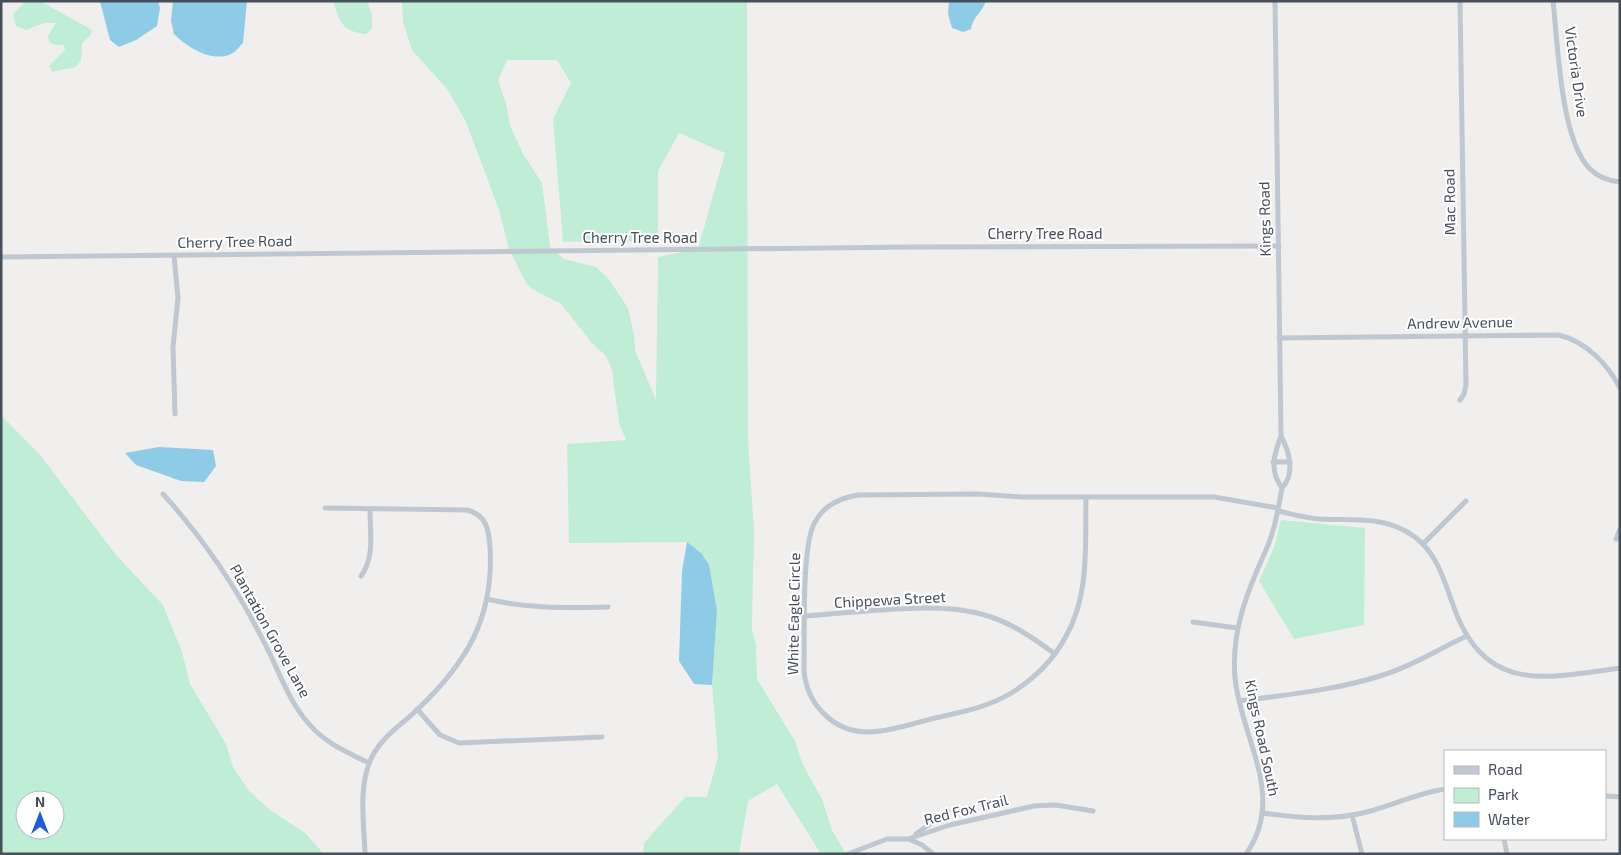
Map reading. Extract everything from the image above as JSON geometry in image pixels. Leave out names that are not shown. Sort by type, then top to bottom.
[{"type":"street","name":"Kings Road","points":[[1273,462],[1280,436],[1275,1]]},
{"type":"street","name":"Mac Road","points":[[1460,1],[1465,336],[1465,390],[1460,400]]},
{"type":"street","name":"Victoria Drive","points":[[1554,1],[1563,91],[1574,136],[1582,156],[1589,167],[1603,177],[1620,182]]},
{"type":"street","name":"Cherry Tree Road","points":[[1,257],[910,247],[1278,246]]},
{"type":"street","points":[[174,256],[178,298],[173,347],[175,414]]},
{"type":"street","name":"Andrew Avenue","points":[[1279,338],[1549,334],[1569,338],[1595,354],[1620,388]]},
{"type":"street","name":"Kings Road","points":[[1280,436],[1287,447],[1290,462]]},
{"type":"street","points":[[1282,488],[1274,472],[1273,462],[1290,462],[1289,481],[1282,488],[1278,509],[1313,518],[1385,522],[1405,530],[1423,544],[1438,564],[1454,610],[1467,636],[1475,647],[1493,663],[1521,676],[1553,678],[1620,668]]},
{"type":"street","name":"Plantation Grove Lane","points":[[163,494],[191,525],[219,565],[265,644],[303,717],[331,743],[369,763]]},
{"type":"street","name":"White Eagle Circle","points":[[1086,497],[1083,586],[1075,618],[1055,654],[1029,681],[991,704],[882,731],[860,732],[832,721],[812,699],[804,670],[808,543],[810,532],[821,513],[841,499],[858,495],[1214,497],[1278,509]]},
{"type":"street","points":[[1423,544],[1466,501]]},
{"type":"street","points":[[325,508],[370,510],[463,509],[479,515],[487,525],[490,533],[491,574],[487,599],[478,630],[461,661],[445,682],[381,743],[369,763],[363,787],[365,854]]},
{"type":"street","name":"Kings Road South","points":[[1246,854],[1256,838],[1263,813],[1262,785],[1239,701],[1234,662],[1237,628],[1247,592],[1266,551],[1278,509]]},
{"type":"street","points":[[361,576],[367,567],[371,552],[370,510]]},
{"type":"street","points":[[1616,539],[1620,529]]},
{"type":"street","points":[[487,599],[508,604],[548,608],[608,607]]},
{"type":"street","name":"Chippewa Street","points":[[805,616],[935,609],[965,610],[994,618],[1012,626],[1055,654]]},
{"type":"street","points":[[1193,622],[1237,628]]},
{"type":"street","points":[[1239,701],[1341,685],[1382,676],[1424,659],[1467,636]]},
{"type":"street","points":[[417,710],[440,734],[459,743],[602,738]]},
{"type":"street","points":[[1263,813],[1320,819],[1352,815],[1444,789]]},
{"type":"street","points":[[1606,796],[1620,797]]},
{"type":"street","name":"Red Fox Trail","points":[[848,854],[887,839],[908,839],[950,825],[1034,806],[1056,805],[1093,811]]},
{"type":"street","points":[[908,839],[948,811]]},
{"type":"street","points":[[1352,815],[1362,854]]},
{"type":"street","points":[[908,839],[922,845],[933,854]]},
{"type":"street","points":[[1504,840],[1507,854]]},
{"type":"green space","points":[[26,1],[40,1],[92,30],[91,35],[82,43],[81,61],[75,67],[52,72],[49,66],[65,50],[63,45],[55,45],[49,42],[48,36],[56,23],[44,23],[26,30],[16,26],[13,14]]},
{"type":"green space","points":[[333,1],[367,1],[372,15],[372,29],[366,34],[351,31],[340,20]]},
{"type":"green space","points":[[402,1],[747,1],[748,440],[754,530],[752,629],[756,646],[757,679],[795,741],[803,765],[822,799],[832,830],[846,854],[821,854],[777,784],[748,801],[739,854],[643,854],[644,843],[685,797],[707,797],[718,757],[712,685],[717,611],[701,553],[686,542],[569,543],[567,444],[626,440],[619,423],[612,370],[606,356],[592,343],[561,304],[532,289],[526,283],[509,249],[499,210],[466,122],[448,90],[412,50],[403,22]],"holes":[[[507,60],[557,60],[571,83],[553,119],[563,242],[658,241],[658,171],[679,133],[725,153],[698,249],[658,257],[656,400],[635,350],[628,308],[608,278],[596,267],[564,259],[550,247],[542,183],[523,154],[510,125],[506,103],[498,80]]]},
{"type":"green space","points":[[1,415],[41,456],[116,555],[163,605],[182,652],[190,684],[226,744],[233,767],[249,791],[270,810],[305,833],[324,854],[1,854]]},
{"type":"green space","points":[[1281,520],[1365,528],[1364,625],[1294,639],[1259,581],[1275,545]]},
{"type":"water","points":[[100,1],[158,1],[160,8],[157,26],[136,40],[119,47],[110,40]]},
{"type":"water","points":[[173,1],[247,1],[243,43],[234,52],[224,56],[208,55],[186,44],[174,34],[171,21]]},
{"type":"water","points":[[949,1],[986,1],[971,29],[963,32],[952,28],[948,14]]},
{"type":"water","points":[[159,447],[213,450],[216,466],[204,482],[181,481],[136,465],[125,453]]},
{"type":"water","points":[[687,542],[701,553],[709,565],[717,611],[712,685],[694,684],[679,661],[682,571]]}]
